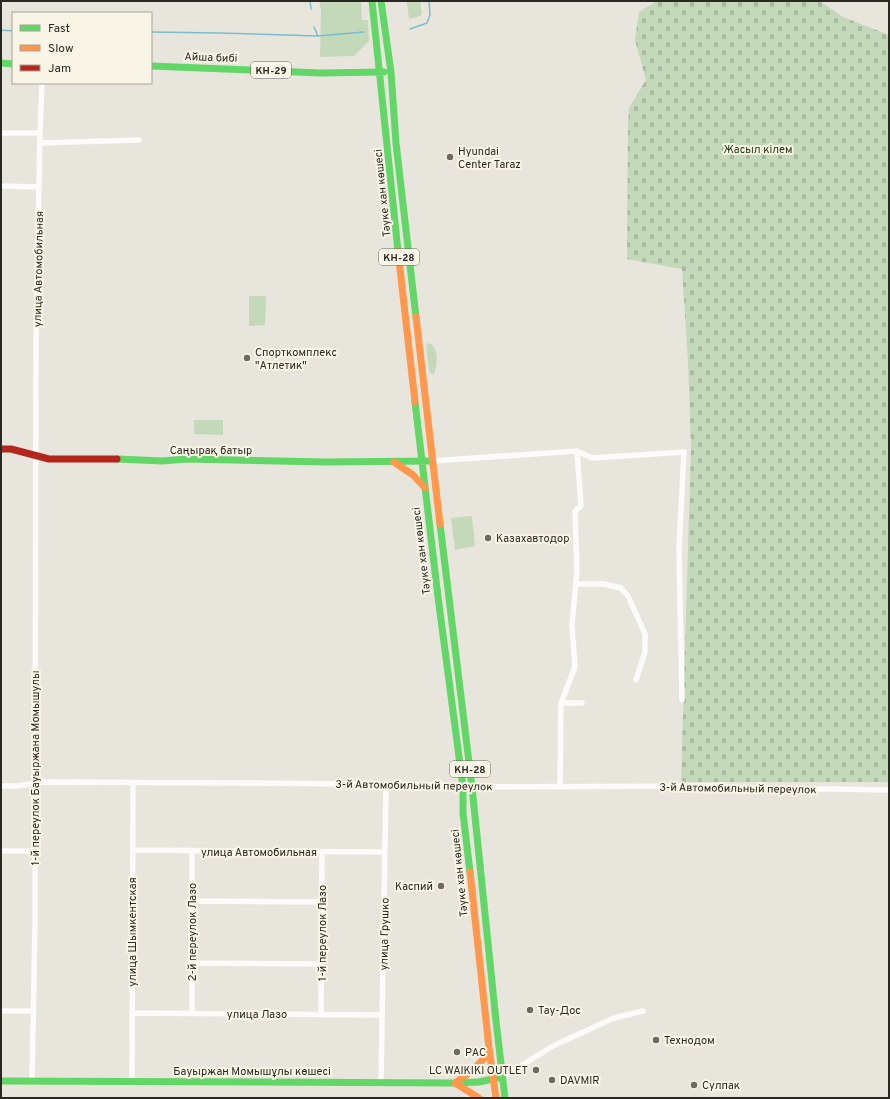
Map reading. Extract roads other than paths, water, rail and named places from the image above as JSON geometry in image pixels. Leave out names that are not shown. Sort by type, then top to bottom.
[{"type":"main road","name":"Тәуке хан көшесі","points":[[372,1],[408,346],[448,678],[463,787],[463,813],[496,1098]]},
{"type":"main road","name":"Тәуке хан көшесі","points":[[381,1],[391,72],[396,143],[432,460],[472,787],[505,1098]]},
{"type":"main road","points":[[1,63],[12,64]]},
{"type":"main road","name":"Айша бибі","points":[[152,66],[321,73],[391,72]]},
{"type":"main road","name":"Саңырақ батыр","points":[[1,449],[11,449],[49,459],[325,462],[394,462],[432,460]]},
{"type":"main road","points":[[394,462],[413,475],[425,488]]},
{"type":"main road","points":[[479,1098],[455,1084],[484,1060],[490,1052]]},
{"type":"main road","name":"Бауыржан Момышұлы көшесі","points":[[1,1081],[455,1084],[481,1082],[502,1077]]},
{"type":"street","name":"улица Автомобильная","points":[[36,456],[36,337],[42,84]]},
{"type":"street","points":[[1,133],[40,133]]},
{"type":"street","points":[[40,143],[139,140]]},
{"type":"street","points":[[1,186],[39,186]]},
{"type":"street","points":[[432,460],[577,451],[592,458],[684,452],[679,549],[682,700]]},
{"type":"street","points":[[560,787],[561,703],[575,667],[572,625],[577,571],[575,511],[581,506],[577,451]]},
{"type":"street","name":"1-й переулок Бауыржана Момышулы","points":[[32,1081],[35,924],[34,784],[36,456]]},
{"type":"street","points":[[576,584],[604,584],[621,588],[628,596],[645,634],[645,652],[636,680]]},
{"type":"street","points":[[561,703],[582,703]]},
{"type":"street","name":"3-й Автомобильный переулок","points":[[1,786],[17,786],[44,782],[133,782],[386,784],[451,785],[463,787],[724,786],[754,789],[889,790]]},
{"type":"street","name":"улица Шымкентская","points":[[132,1081],[133,782]]},
{"type":"street","name":"улица Грушко","points":[[381,1083],[386,784]]},
{"type":"street","name":"улица Автомобильная","points":[[132,850],[385,852]]},
{"type":"street","points":[[1,851],[35,851]]},
{"type":"street","name":"2-й переулок Лазо","points":[[192,851],[192,1014]]},
{"type":"street","name":"1-й переулок Лазо","points":[[321,1014],[322,852]]},
{"type":"street","points":[[192,901],[322,902]]},
{"type":"street","points":[[191,963],[321,964]]},
{"type":"street","points":[[1,1011],[34,1011]]},
{"type":"street","points":[[502,1077],[554,1045],[614,1018],[642,1011]]},
{"type":"street","name":"улица Лазо","points":[[132,1013],[382,1015]]},
{"type":"waterway","points":[[310,1],[311,9]]},
{"type":"waterway","points":[[410,29],[427,23],[430,15],[429,1]]},
{"type":"waterway","points":[[314,27],[318,36],[364,32]]},
{"type":"waterway","points":[[1,30],[12,31]]},
{"type":"waterway","points":[[152,32],[318,36]]},
{"type":"place","name":"Hyundai Center Taraz","points":[[450,157]]},
{"type":"place","name":"Спорткомплекс \"Атлетик\"","points":[[247,358]]},
{"type":"place","name":"Казахавтодор","points":[[488,538]]},
{"type":"place","name":"Каспий","points":[[441,886]]},
{"type":"place","name":"Тау-Дос","points":[[530,1010]]},
{"type":"place","name":"Технодом","points":[[656,1040]]},
{"type":"place","name":"РАС","points":[[457,1052]]},
{"type":"place","name":"LC WAIKIKI OUTLET","points":[[536,1070]]},
{"type":"place","name":"DAVMIR","points":[[552,1080]]},
{"type":"place","name":"Сулпак","points":[[694,1085]]},
{"type":"park label","name":"Жасыл кілем","points":[[758,149]]}]
